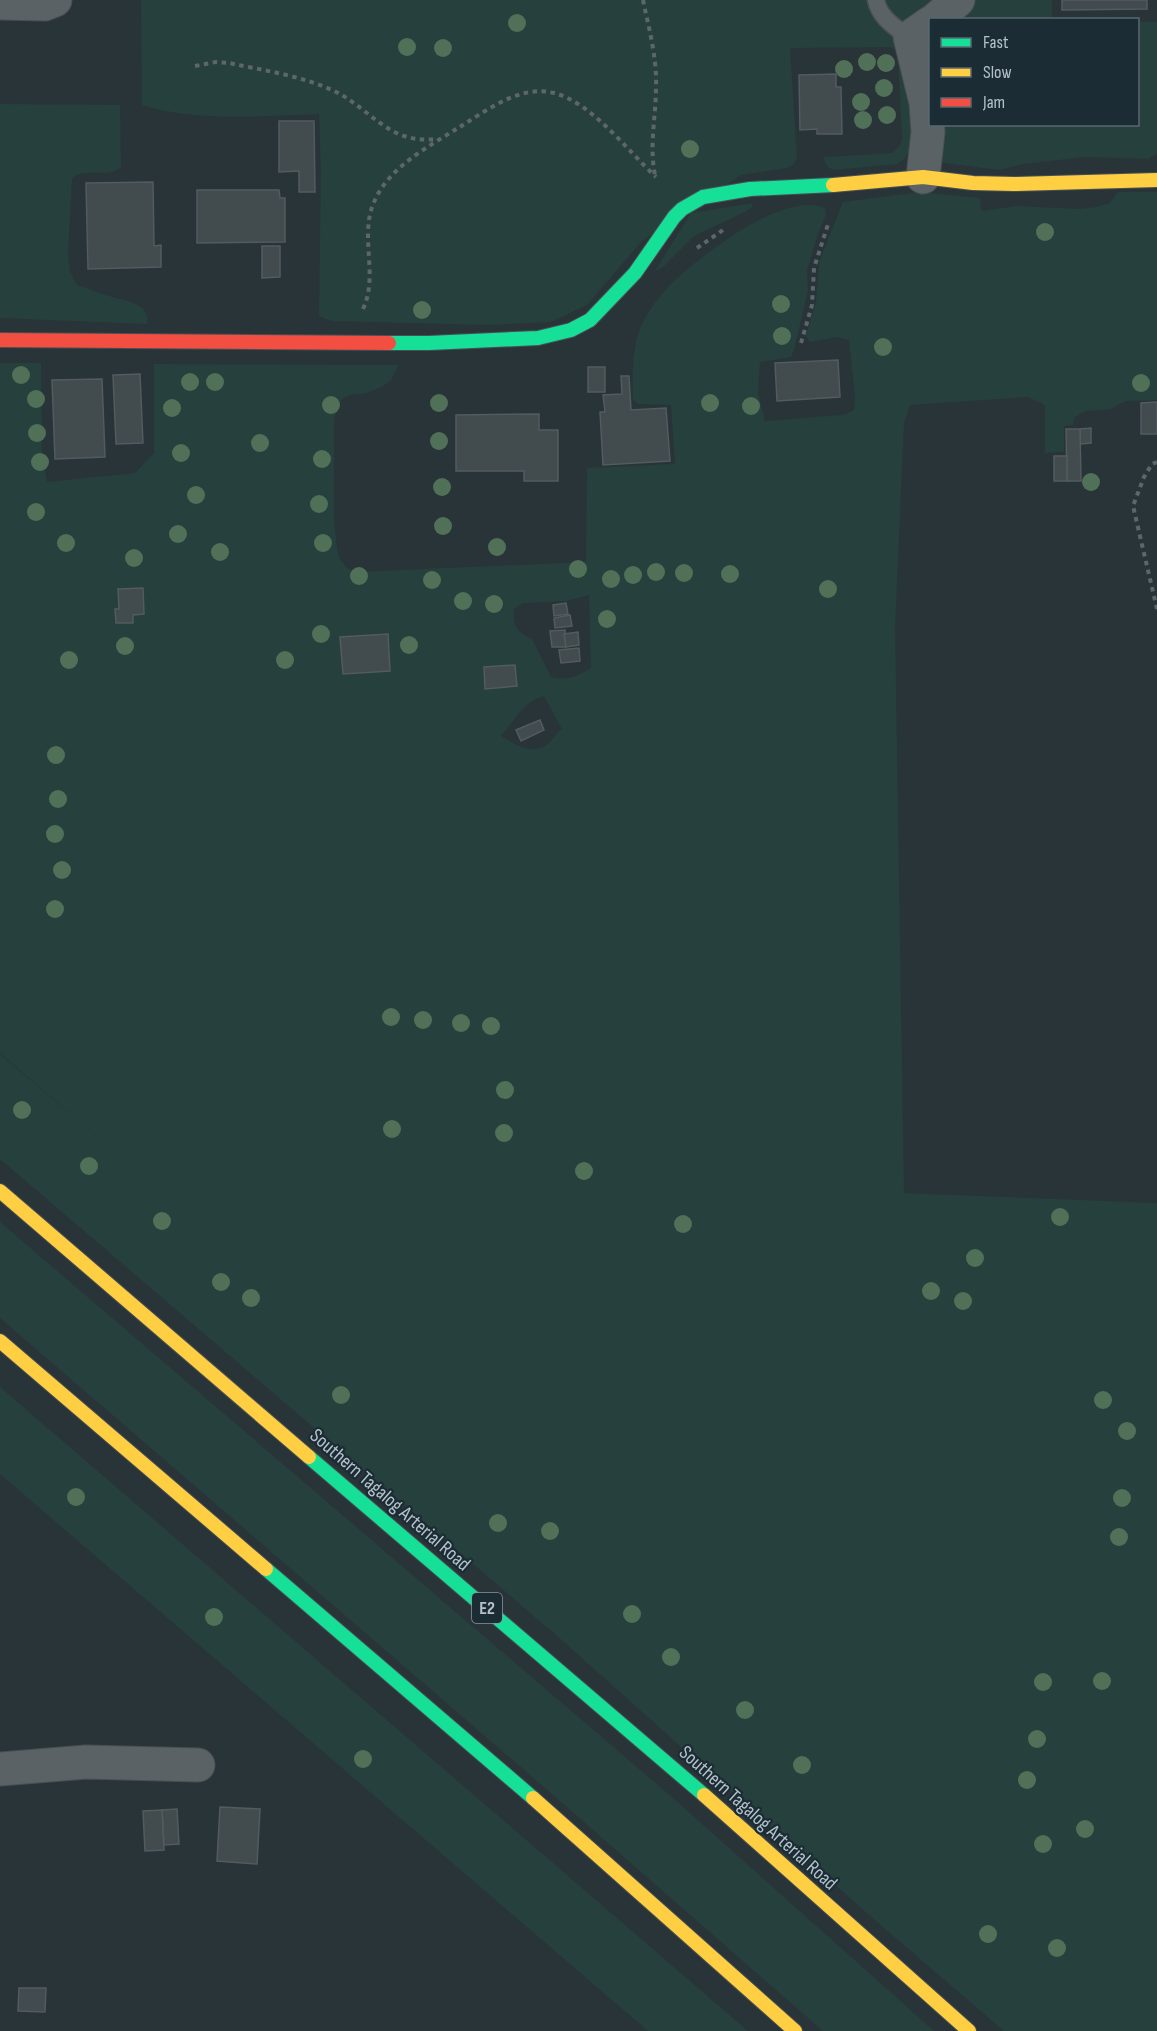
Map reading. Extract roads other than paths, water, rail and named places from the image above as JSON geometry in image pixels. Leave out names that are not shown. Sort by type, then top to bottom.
[{"type":"main road","points":[[0,340],[346,342],[487,341],[538,338],[571,330],[590,320],[635,273],[682,209],[697,200],[725,192],[923,177],[973,183],[1014,184],[1157,180]]},
{"type":"main road","name":"Southern Tagalog Arterial Road","points":[[0,1191],[685,1778],[969,2031]]},
{"type":"main road","points":[[0,1341],[509,1777],[795,2031]]},
{"type":"street","points":[[0,3],[45,4],[55,0]]},
{"type":"street","points":[[935,18],[958,0]]},
{"type":"street","points":[[923,177],[928,132],[925,26]]},
{"type":"street","points":[[0,1769],[86,1762],[198,1766]]},
{"type":"lane","points":[[876,0],[877,7],[895,28],[925,26]]}]
